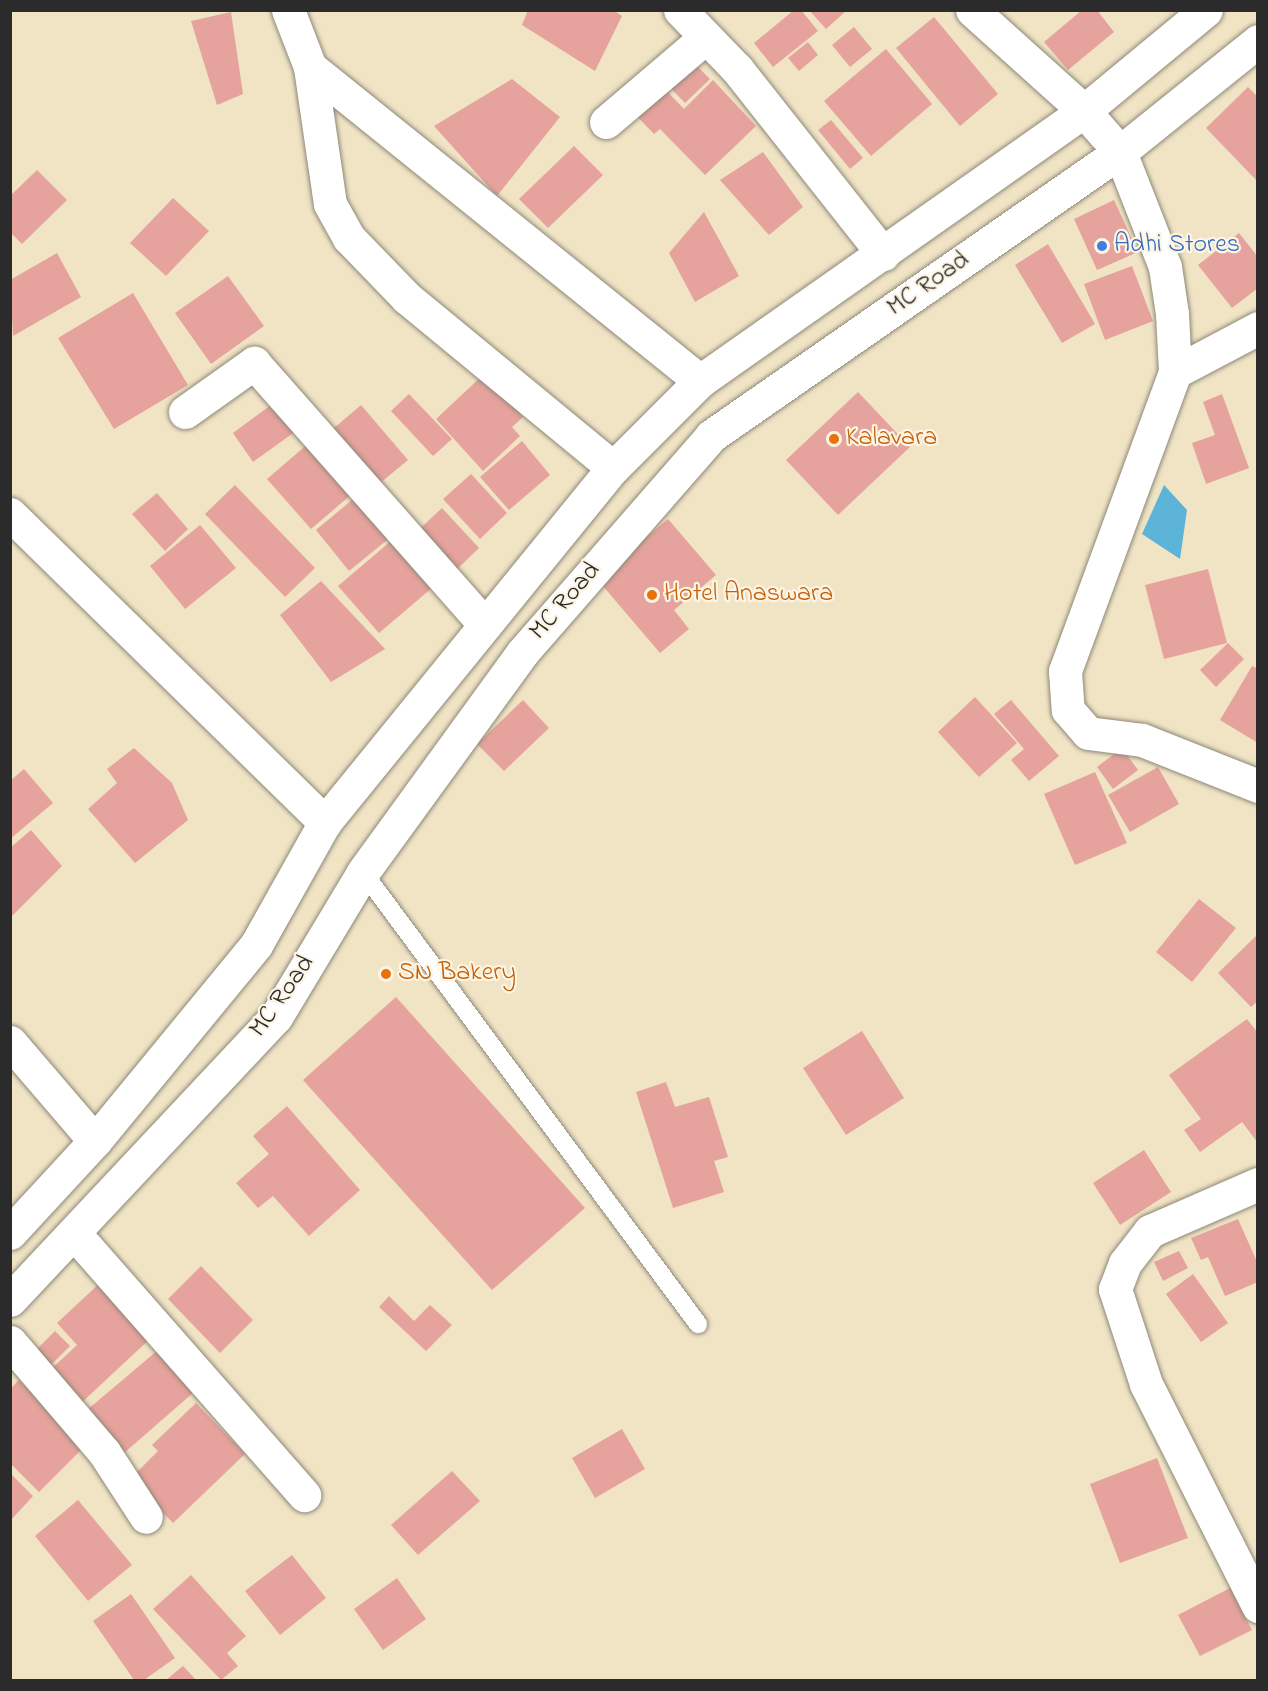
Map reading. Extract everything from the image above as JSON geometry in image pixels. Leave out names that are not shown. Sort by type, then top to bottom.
[{"type":"street","points":[[288,10],[310,67],[320,164],[330,204],[349,238],[407,298],[613,468]]},
{"type":"street","points":[[680,10],[706,37],[883,254]]},
{"type":"street","points":[[972,10],[1084,111],[1120,152],[1165,267],[1175,372],[1065,671],[1062,692],[1075,722],[1088,733],[1142,740],[1257,786]]},
{"type":"street","name":"MC Road","points":[[10,1233],[95,1141],[256,945],[326,822],[613,468],[700,381],[1084,111],[1206,10]]},
{"type":"street","points":[[606,123],[706,37]]},
{"type":"street","name":"MC Road","points":[[10,1300],[276,1017],[363,872],[522,652],[711,436],[1120,152],[1257,41]]},
{"type":"street","points":[[310,67],[700,381]]},
{"type":"street","points":[[1175,372],[1257,328]]},
{"type":"street","points":[[186,412],[254,363],[485,624],[522,652]]},
{"type":"street","points":[[10,514],[326,822]]},
{"type":"street","points":[[10,1042],[95,1141]]},
{"type":"street","points":[[1257,1184],[1150,1231],[1125,1263],[1115,1289],[1146,1383],[1257,1606]]},
{"type":"street","points":[[74,1233],[304,1495]]},
{"type":"street","points":[[10,1342],[104,1452],[146,1517]]},
{"type":"lane","points":[[363,872],[698,1324]]},
{"type":"water","points":[[1164,485],[1187,510],[1180,559],[1142,534]]},
{"type":"building","points":[[528,10],[613,10],[622,16],[595,71],[522,25]]},
{"type":"building","points":[[794,10],[801,10],[818,31],[773,67],[754,43]]},
{"type":"building","points":[[809,10],[847,10],[826,29]]},
{"type":"building","points":[[1082,10],[1097,10],[1114,32],[1068,70],[1044,42]]},
{"type":"building","points":[[231,12],[243,94],[217,105],[191,21]]},
{"type":"building","points":[[934,17],[998,94],[960,126],[896,48]]},
{"type":"building","points":[[854,27],[872,49],[850,67],[832,45]]},
{"type":"building","points":[[808,42],[818,55],[799,71],[788,58]]},
{"type":"building","points":[[886,49],[932,104],[871,156],[824,101]]},
{"type":"building","points":[[689,58],[710,79],[685,103],[664,81]]},
{"type":"building","points":[[512,79],[560,117],[497,196],[434,126]]},
{"type":"building","points":[[713,80],[756,126],[705,175],[660,129],[654,134],[631,110],[659,83],[684,109]]},
{"type":"building","points":[[1248,87],[1258,97],[1258,182],[1206,128]]},
{"type":"building","points":[[831,120],[863,158],[850,169],[818,130]]},
{"type":"building","points":[[574,146],[603,175],[548,228],[519,199]]},
{"type":"building","points":[[763,152],[803,207],[769,235],[720,180]]},
{"type":"building","points":[[37,170],[67,200],[22,244],[10,232],[10,196]]},
{"type":"building","points":[[173,198],[209,231],[166,276],[130,243]]},
{"type":"building","points":[[1114,200],[1138,252],[1097,270],[1074,219]]},
{"type":"building","points":[[704,212],[739,276],[695,302],[669,253]]},
{"type":"building","points":[[1239,233],[1258,257],[1258,288],[1232,308],[1198,265]]},
{"type":"building","points":[[1048,244],[1095,324],[1062,343],[1015,265]]},
{"type":"building","points":[[57,253],[81,297],[13,336],[10,280]]},
{"type":"building","points":[[1132,266],[1153,321],[1105,340],[1084,284]]},
{"type":"building","points":[[228,276],[264,326],[211,364],[175,313]]},
{"type":"building","points":[[133,293],[188,385],[114,429],[58,338]]},
{"type":"building","points":[[483,375],[523,417],[512,427],[520,436],[483,471],[436,419]]},
{"type":"building","points":[[858,392],[910,447],[838,515],[786,460]]},
{"type":"building","points":[[409,394],[452,439],[433,456],[391,411]]},
{"type":"building","points":[[1222,394],[1249,468],[1206,484],[1192,443],[1215,435],[1203,402]]},
{"type":"building","points":[[275,402],[296,431],[253,462],[233,433]]},
{"type":"building","points":[[361,405],[408,460],[374,488],[327,434]]},
{"type":"building","points":[[522,441],[550,475],[509,510],[480,477]]},
{"type":"building","points":[[309,443],[352,494],[311,529],[267,479]]},
{"type":"building","points":[[471,474],[507,513],[480,539],[443,499]]},
{"type":"building","points":[[235,485],[315,568],[285,597],[205,514]]},
{"type":"building","points":[[157,493],[188,529],[165,551],[132,514]]},
{"type":"building","points":[[358,495],[392,536],[349,571],[316,530]]},
{"type":"building","points":[[442,508],[479,548],[451,575],[413,535]]},
{"type":"building","name":"Hotel Anaswara","points":[[668,519],[716,575],[674,610],[689,629],[660,653],[597,579]]},
{"type":"building","points":[[200,525],[236,568],[185,609],[150,566]]},
{"type":"building","points":[[391,541],[432,588],[379,633],[338,586]]},
{"type":"building","points":[[1208,569],[1227,643],[1164,659],[1145,585]]},
{"type":"building","points":[[321,581],[385,649],[331,682],[280,615]]},
{"type":"building","points":[[1228,643],[1244,659],[1216,687],[1200,670]]},
{"type":"building","points":[[1252,666],[1258,669],[1258,743],[1220,720]]},
{"type":"building","points":[[975,697],[1017,743],[979,777],[938,732]]},
{"type":"building","points":[[523,700],[549,728],[504,771],[477,744]]},
{"type":"building","points":[[1011,700],[1059,756],[1029,781],[1011,760],[1024,749],[994,714]]},
{"type":"building","points":[[134,748],[172,783],[188,820],[135,863],[88,809],[117,783],[107,769]]},
{"type":"building","points":[[1122,748],[1138,770],[1113,789],[1097,767]]},
{"type":"building","points":[[1158,767],[1179,804],[1130,832],[1108,795]]},
{"type":"building","points":[[24,769],[53,803],[10,839],[10,781]]},
{"type":"building","points":[[1095,772],[1127,843],[1075,865],[1044,794]]},
{"type":"building","points":[[31,830],[62,866],[10,918],[10,848]]},
{"type":"building","points":[[1199,899],[1236,928],[1192,982],[1156,952]]},
{"type":"building","points":[[1258,934],[1258,1001],[1251,1007],[1218,973]]},
{"type":"building","points":[[396,997],[585,1208],[492,1290],[303,1080]]},
{"type":"building","points":[[1247,1019],[1258,1033],[1258,1143],[1242,1122],[1200,1152],[1184,1130],[1201,1119],[1169,1075]]},
{"type":"building","points":[[862,1031],[904,1098],[846,1135],[803,1068]]},
{"type":"building","points":[[666,1082],[675,1107],[709,1097],[728,1157],[714,1161],[724,1192],[673,1208],[636,1092]]},
{"type":"building","points":[[287,1106],[360,1190],[309,1236],[273,1196],[258,1208],[236,1183],[269,1154],[253,1136]]},
{"type":"building","points":[[1144,1150],[1171,1192],[1120,1225],[1093,1183]]},
{"type":"building","points":[[1238,1219],[1258,1264],[1258,1282],[1225,1296],[1208,1257],[1201,1260],[1191,1238]]},
{"type":"building","points":[[1179,1251],[1188,1268],[1163,1281],[1154,1262]]},
{"type":"building","points":[[201,1266],[253,1320],[220,1353],[168,1299]]},
{"type":"building","points":[[1193,1274],[1228,1323],[1201,1342],[1166,1294]]},
{"type":"building","points":[[101,1282],[152,1337],[79,1405],[48,1372],[77,1345],[57,1323]]},
{"type":"building","points":[[389,1296],[414,1321],[430,1305],[452,1325],[426,1351],[379,1307]]},
{"type":"building","points":[[55,1331],[70,1346],[48,1368],[33,1353]]},
{"type":"building","points":[[158,1350],[194,1392],[124,1453],[87,1410]]},
{"type":"building","points":[[19,1380],[84,1447],[39,1492],[10,1463],[10,1389]]},
{"type":"building","points":[[196,1403],[245,1454],[173,1523],[130,1479],[158,1451],[152,1445]]},
{"type":"building","points":[[622,1429],[645,1469],[595,1498],[572,1458]]},
{"type":"building","points":[[1157,1458],[1188,1538],[1120,1563],[1090,1484]]},
{"type":"building","points":[[452,1471],[480,1501],[418,1555],[391,1525]]},
{"type":"building","points":[[10,1473],[33,1496],[10,1521]]},
{"type":"building","points":[[78,1500],[132,1565],[88,1601],[35,1536]]},
{"type":"building","points":[[292,1555],[326,1598],[280,1635],[245,1591]]},
{"type":"building","points":[[191,1575],[246,1636],[227,1653],[238,1666],[221,1680],[153,1609]]},
{"type":"building","points":[[397,1578],[426,1619],[383,1650],[354,1609]]},
{"type":"building","points":[[1230,1588],[1252,1630],[1200,1656],[1178,1615]]},
{"type":"building","points":[[131,1594],[175,1658],[144,1680],[134,1680],[93,1621]]},
{"type":"building","points":[[183,1666],[196,1680],[166,1680]]},
{"type":"place","name":"Adhi Stores","points":[[1102,246]]},
{"type":"place","name":"Kalavara","points":[[834,439]]},
{"type":"place","name":"Hotel Anaswara","points":[[652,595]]},
{"type":"place","name":"SN Bakery","points":[[386,974]]}]
